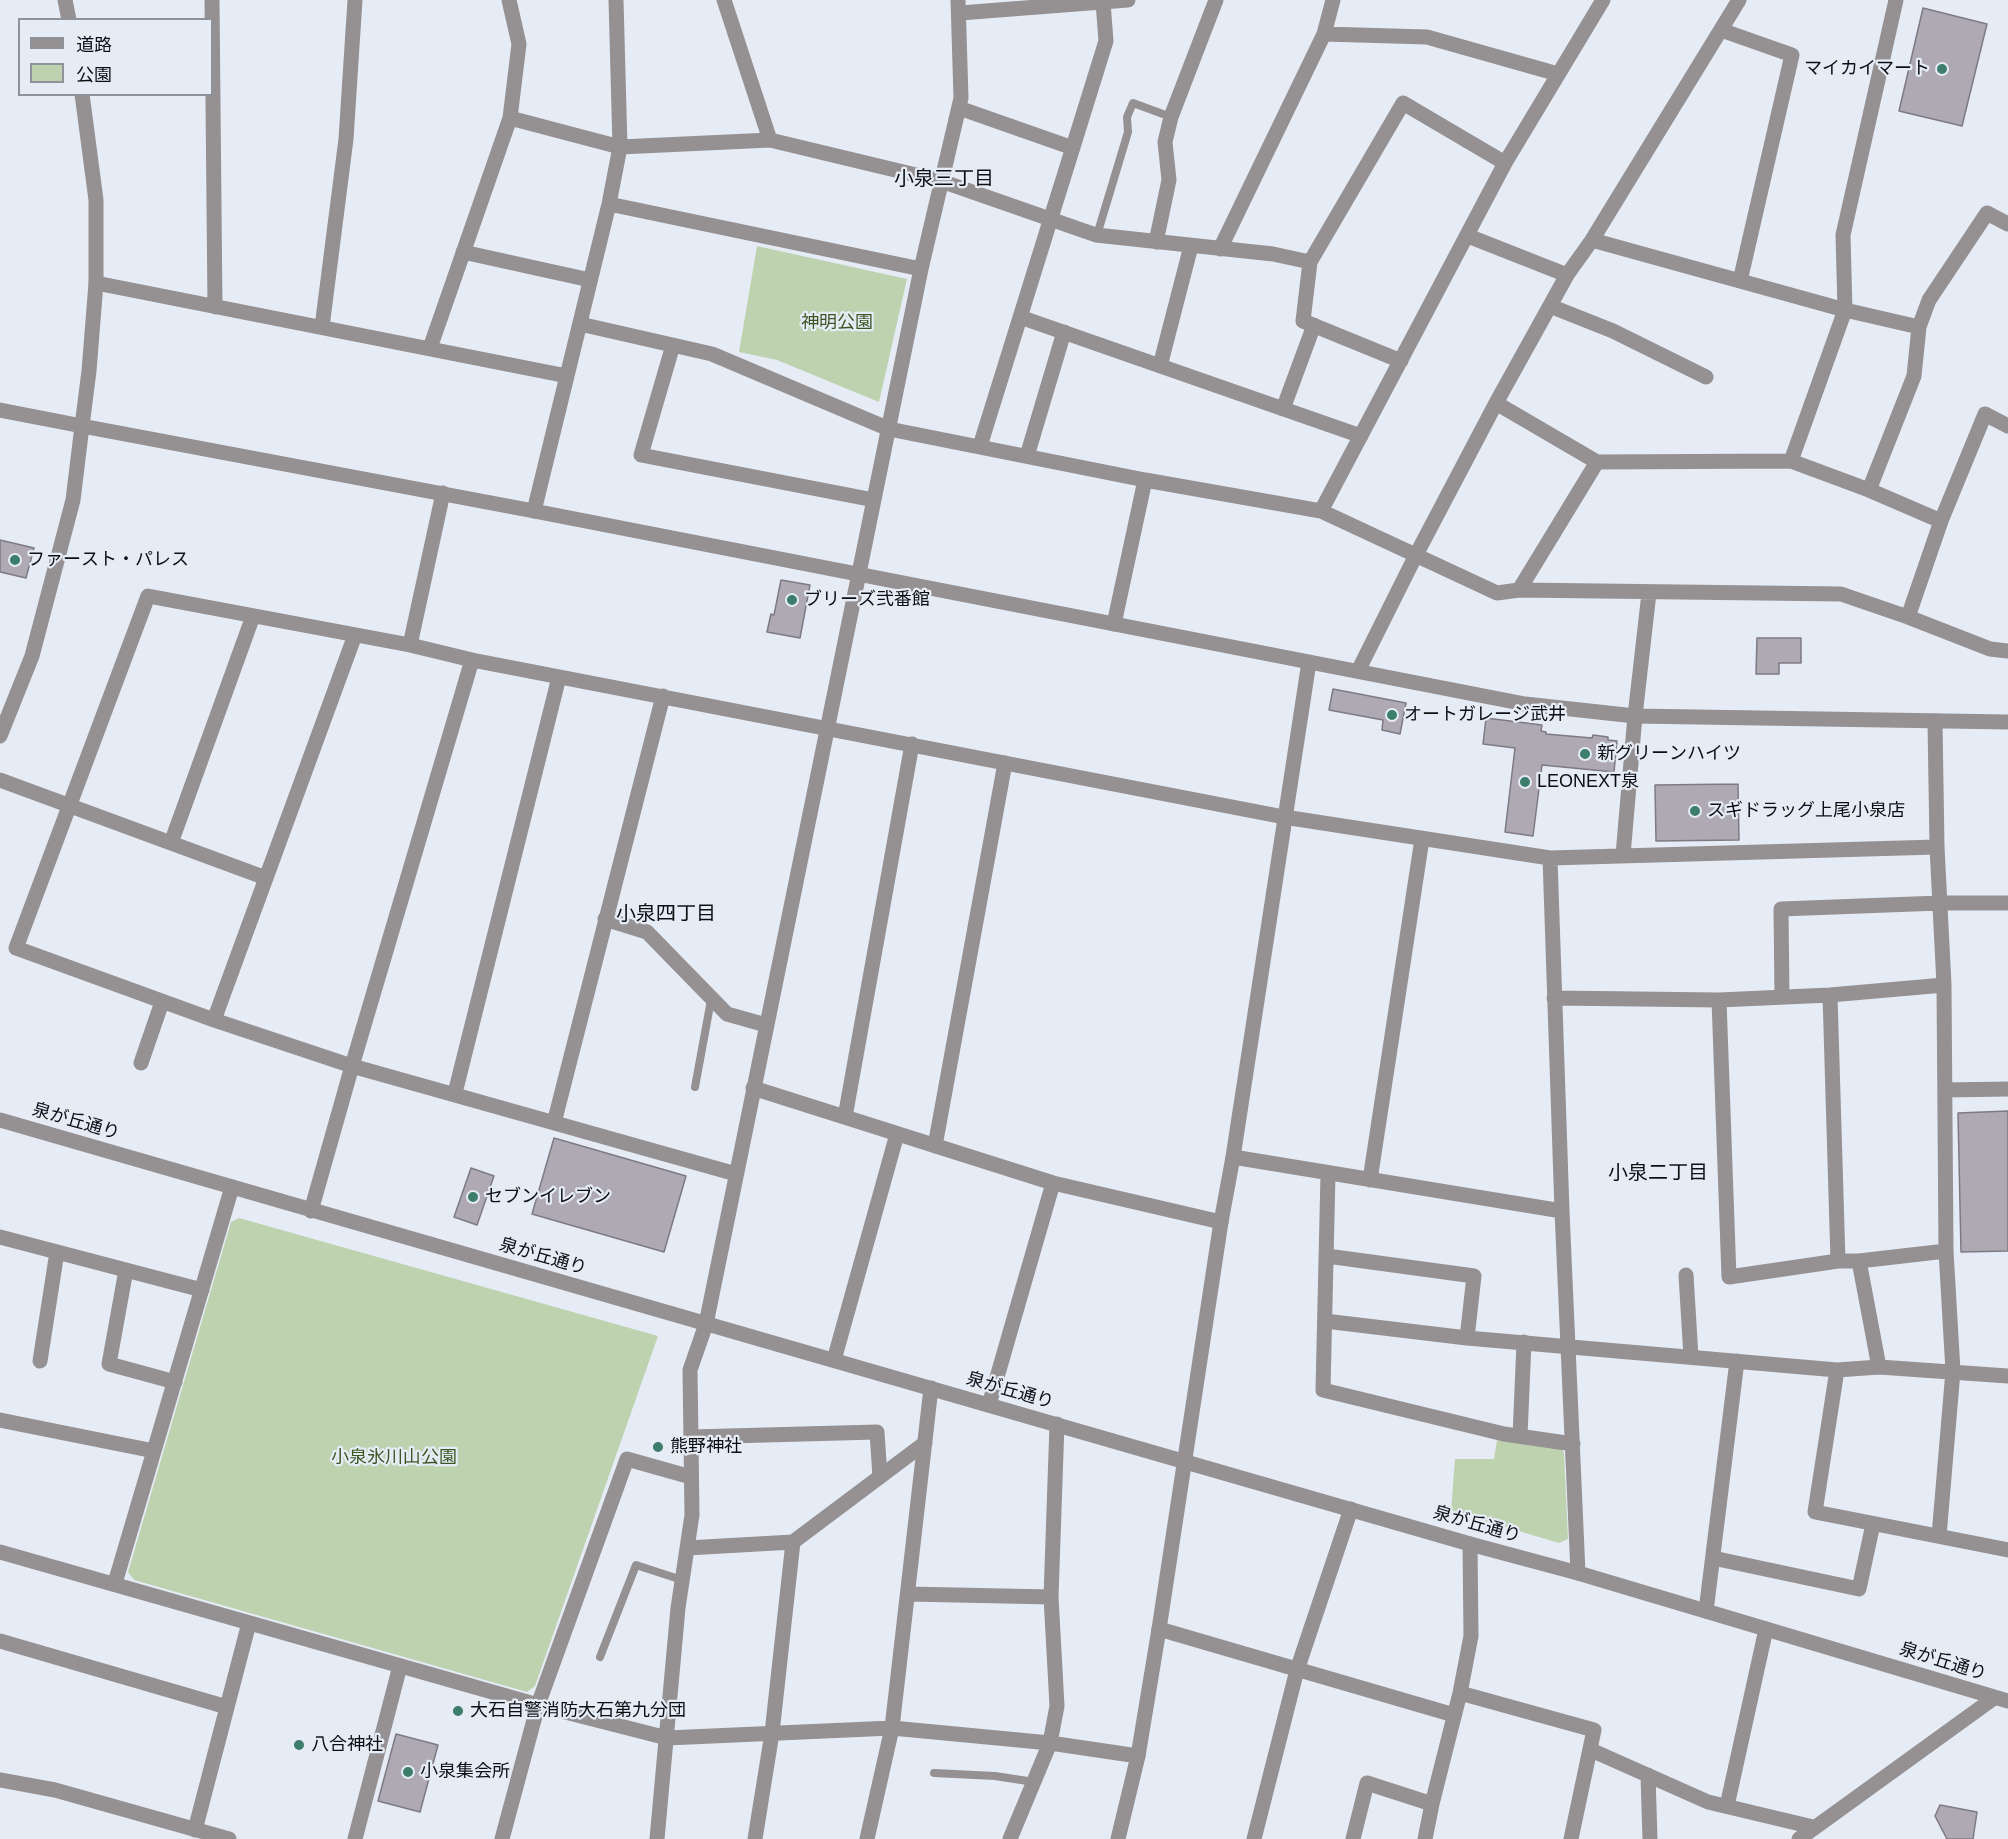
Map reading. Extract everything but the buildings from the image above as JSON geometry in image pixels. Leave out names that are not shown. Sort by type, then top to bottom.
[{"type":"street","points":[[65,0],[69,18]]},
{"type":"street","points":[[212,0],[212,18]]},
{"type":"street","points":[[322,327],[346,139],[355,0]]},
{"type":"street","points":[[430,348],[510,118],[519,44],[509,0]]},
{"type":"street","points":[[534,511],[609,204],[620,147],[616,0]]},
{"type":"street","points":[[724,0],[770,140]]},
{"type":"street","points":[[657,1839],[678,1608],[692,1515],[690,1370],[706,1324],[921,269],[962,98],[959,6],[1128,0]]},
{"type":"street","points":[[1156,242],[1169,180],[1165,142],[1171,117],[1216,0]]},
{"type":"street","points":[[1220,249],[1324,34],[1333,0]]},
{"type":"street","points":[[1321,511],[1505,163],[1603,0]]},
{"type":"street","points":[[1358,671],[1496,403],[1567,275],[1592,240],[1739,0]]},
{"type":"street","points":[[1791,461],[1845,310],[1844,235],[1896,0]]},
{"type":"street","points":[[980,446],[1106,40],[1103,2]]},
{"type":"street","points":[[1721,30],[1792,55],[1740,281]]},
{"type":"street","points":[[1324,34],[1427,38],[1558,74]]},
{"type":"street","points":[[0,736],[32,656],[73,500],[89,370],[96,284],[96,201],[82,96]]},
{"type":"street","points":[[213,96],[214,307]]},
{"type":"street","points":[[1401,361],[1303,321],[1310,262],[1403,103],[1505,163]]},
{"type":"street","points":[[959,108],[1073,147]]},
{"type":"street","points":[[510,118],[620,147],[770,140],[941,181],[1096,236],[1273,254],[1310,262]]},
{"type":"street","points":[[609,204],[921,269]]},
{"type":"street","points":[[1869,490],[1914,376],[1919,327],[1929,300],[1987,213],[2008,224]]},
{"type":"street","points":[[1468,236],[1567,275]]},
{"type":"street","points":[[1592,240],[1845,310],[1919,327]]},
{"type":"street","points":[[1160,366],[1191,246]]},
{"type":"street","points":[[463,252],[590,280]]},
{"type":"street","points":[[96,284],[567,376]]},
{"type":"street","points":[[1550,306],[1613,331],[1706,377]]},
{"type":"street","points":[[1020,317],[1360,436]]},
{"type":"street","points":[[580,324],[712,354],[889,429],[1145,480],[1321,511],[1497,593],[1519,590],[1841,594],[1990,649],[2008,651]]},
{"type":"street","points":[[1283,409],[1314,325]]},
{"type":"street","points":[[1027,456],[1064,332]]},
{"type":"street","points":[[673,345],[641,455],[874,500]]},
{"type":"street","points":[[1496,403],[1597,462],[1791,461],[1941,520]]},
{"type":"street","points":[[0,410],[534,511],[1524,704],[1635,716],[2008,722]]},
{"type":"street","points":[[1908,617],[1941,520],[1985,414],[2008,426]]},
{"type":"street","points":[[1519,590],[1597,462]]},
{"type":"street","points":[[1114,624],[1145,480]]},
{"type":"street","points":[[410,645],[442,494]]},
{"type":"street","points":[[1623,855],[1649,593]]},
{"type":"street","points":[[736,1174],[455,1093],[352,1066],[162,1002],[16,948],[148,596],[410,645],[472,660],[1284,817],[1550,858],[1937,847]]},
{"type":"street","points":[[171,843],[253,616]]},
{"type":"street","points":[[214,1020],[356,635]]},
{"type":"street","points":[[311,1211],[472,660]]},
{"type":"street","points":[[1118,1839],[1138,1756],[1159,1629],[1309,662]]},
{"type":"street","points":[[455,1093],[559,676]]},
{"type":"street","points":[[554,1123],[663,696]]},
{"type":"street","points":[[1935,721],[1937,847],[1944,985],[1946,1251],[1953,1371],[1940,1536]]},
{"type":"street","points":[[845,1117],[912,744]]},
{"type":"street","points":[[935,1146],[1005,763]]},
{"type":"street","points":[[0,780],[266,878]]},
{"type":"street","points":[[1370,1180],[1422,840]]},
{"type":"street","points":[[1550,858],[1567,1346],[1578,1573]]},
{"type":"street","points":[[1782,997],[1781,909],[2008,903]]},
{"type":"street","points":[[605,919],[647,932],[727,1014],[766,1025]]},
{"type":"street","points":[[1554,998],[1719,1000],[1830,995],[1944,985]]},
{"type":"street","points":[[1830,995],[1838,1262]]},
{"type":"street","points":[[1719,1000],[1729,1277],[1838,1262],[1859,1262],[1946,1251]]},
{"type":"street","points":[[141,1063],[162,1002]]},
{"type":"street","points":[[753,1089],[1053,1183],[1221,1222]]},
{"type":"street","points":[[1945,1090],[2008,1089]]},
{"type":"street","name":"泉が丘通り","points":[[0,1120],[1470,1544],[1578,1573],[2001,1700]]},
{"type":"street","points":[[834,1360],[897,1134]]},
{"type":"street","points":[[1233,1157],[1562,1211]]},
{"type":"street","points":[[1328,1174],[1323,1390],[1520,1436],[1573,1443]]},
{"type":"street","points":[[989,1405],[1053,1183]]},
{"type":"street","points":[[115,1583],[232,1187]]},
{"type":"street","points":[[0,1237],[202,1290]]},
{"type":"street","points":[[40,1361],[57,1252]]},
{"type":"street","points":[[1327,1256],[1474,1276],[1467,1338]]},
{"type":"street","points":[[1859,1262],[1879,1367]]},
{"type":"street","points":[[126,1270],[109,1365],[175,1382]]},
{"type":"street","points":[[1686,1275],[1691,1357]]},
{"type":"street","points":[[1325,1321],[1467,1338],[1837,1370],[1879,1367],[2008,1376]]},
{"type":"street","points":[[1520,1436],[1524,1342]]},
{"type":"street","points":[[1706,1611],[1737,1361]]},
{"type":"street","points":[[1837,1370],[1815,1512],[2008,1550]]},
{"type":"street","points":[[867,1839],[892,1728],[931,1388]]},
{"type":"street","points":[[0,1420],[154,1451]]},
{"type":"street","points":[[1010,1839],[1050,1743],[1057,1706],[1051,1597],[1057,1424]]},
{"type":"street","points":[[691,1437],[877,1432],[880,1477]]},
{"type":"street","points":[[687,1548],[793,1542],[925,1443]]},
{"type":"street","points":[[502,1839],[538,1705],[627,1460],[691,1478]]},
{"type":"street","points":[[1254,1839],[1297,1670],[1351,1509]]},
{"type":"street","points":[[1713,1558],[1859,1588],[1873,1524]]},
{"type":"street","points":[[755,1839],[772,1733],[793,1542]]},
{"type":"street","points":[[1425,1839],[1460,1693],[1471,1635],[1470,1544]]},
{"type":"street","points":[[0,1552],[538,1705],[667,1738],[892,1728],[1050,1743],[1138,1756]]},
{"type":"street","points":[[908,1594],[1051,1597]]},
{"type":"street","points":[[195,1830],[249,1623]]},
{"type":"street","points":[[1159,1629],[1454,1715]]},
{"type":"street","points":[[1727,1806],[1766,1629]]},
{"type":"street","points":[[0,1641],[227,1707]]},
{"type":"street","points":[[354,1839],[400,1666]]},
{"type":"street","points":[[1460,1693],[1594,1730],[1571,1839]]},
{"type":"street","points":[[1799,1839],[1813,1827],[2001,1700]]},
{"type":"street","points":[[1591,1750],[1708,1802],[1813,1827]]},
{"type":"street","points":[[1648,1775],[1650,1839]]},
{"type":"street","points":[[0,1780],[55,1790],[229,1839]]},
{"type":"street","points":[[1353,1839],[1367,1783],[1432,1804]]},
{"type":"lane","points":[[1096,236],[1128,132],[1127,117],[1133,103],[1171,117]]},
{"type":"lane","points":[[695,1087],[712,999]]},
{"type":"lane","points":[[600,1657],[636,1565],[682,1580]]},
{"type":"lane","points":[[934,1773],[995,1776],[1034,1782]]},
{"type":"green space","name":"神明公園","points":[[757,246],[907,279],[879,402],[777,360],[739,352]]},
{"type":"green space","name":"小泉氷川山公園","points":[[239,1218],[658,1336],[535,1686],[527,1692],[134,1580],[128,1572],[231,1222]]},
{"type":"green space","points":[[1497,1440],[1561,1448],[1564,1453],[1568,1539],[1559,1543],[1451,1511],[1455,1459],[1494,1459]]},
{"type":"place","name":"マイカイマート","points":[[1942,69]]},
{"type":"place","name":"ファースト・パレス","points":[[15,560]]},
{"type":"place","name":"ブリーズ弐番館","points":[[792,600]]},
{"type":"place","name":"オートガレージ武井","points":[[1392,715]]},
{"type":"place","name":"新グリーンハイツ","points":[[1585,754]]},
{"type":"place","name":"LEONEXT泉","points":[[1525,782]]},
{"type":"place","name":"スギドラッグ上尾小泉店","points":[[1695,811]]},
{"type":"place","name":"セブンイレブン","points":[[473,1197]]},
{"type":"place","name":"熊野神社","points":[[658,1447]]},
{"type":"place","name":"大石自警消防大石第九分団","points":[[458,1711]]},
{"type":"place","name":"八合神社","points":[[299,1745]]},
{"type":"place","name":"小泉集会所","points":[[408,1772]]},
{"type":"district","name":"小泉三丁目","points":[[944,179]]},
{"type":"district","name":"小泉四丁目","points":[[666,914]]},
{"type":"district","name":"小泉二丁目","points":[[1658,1173]]}]
